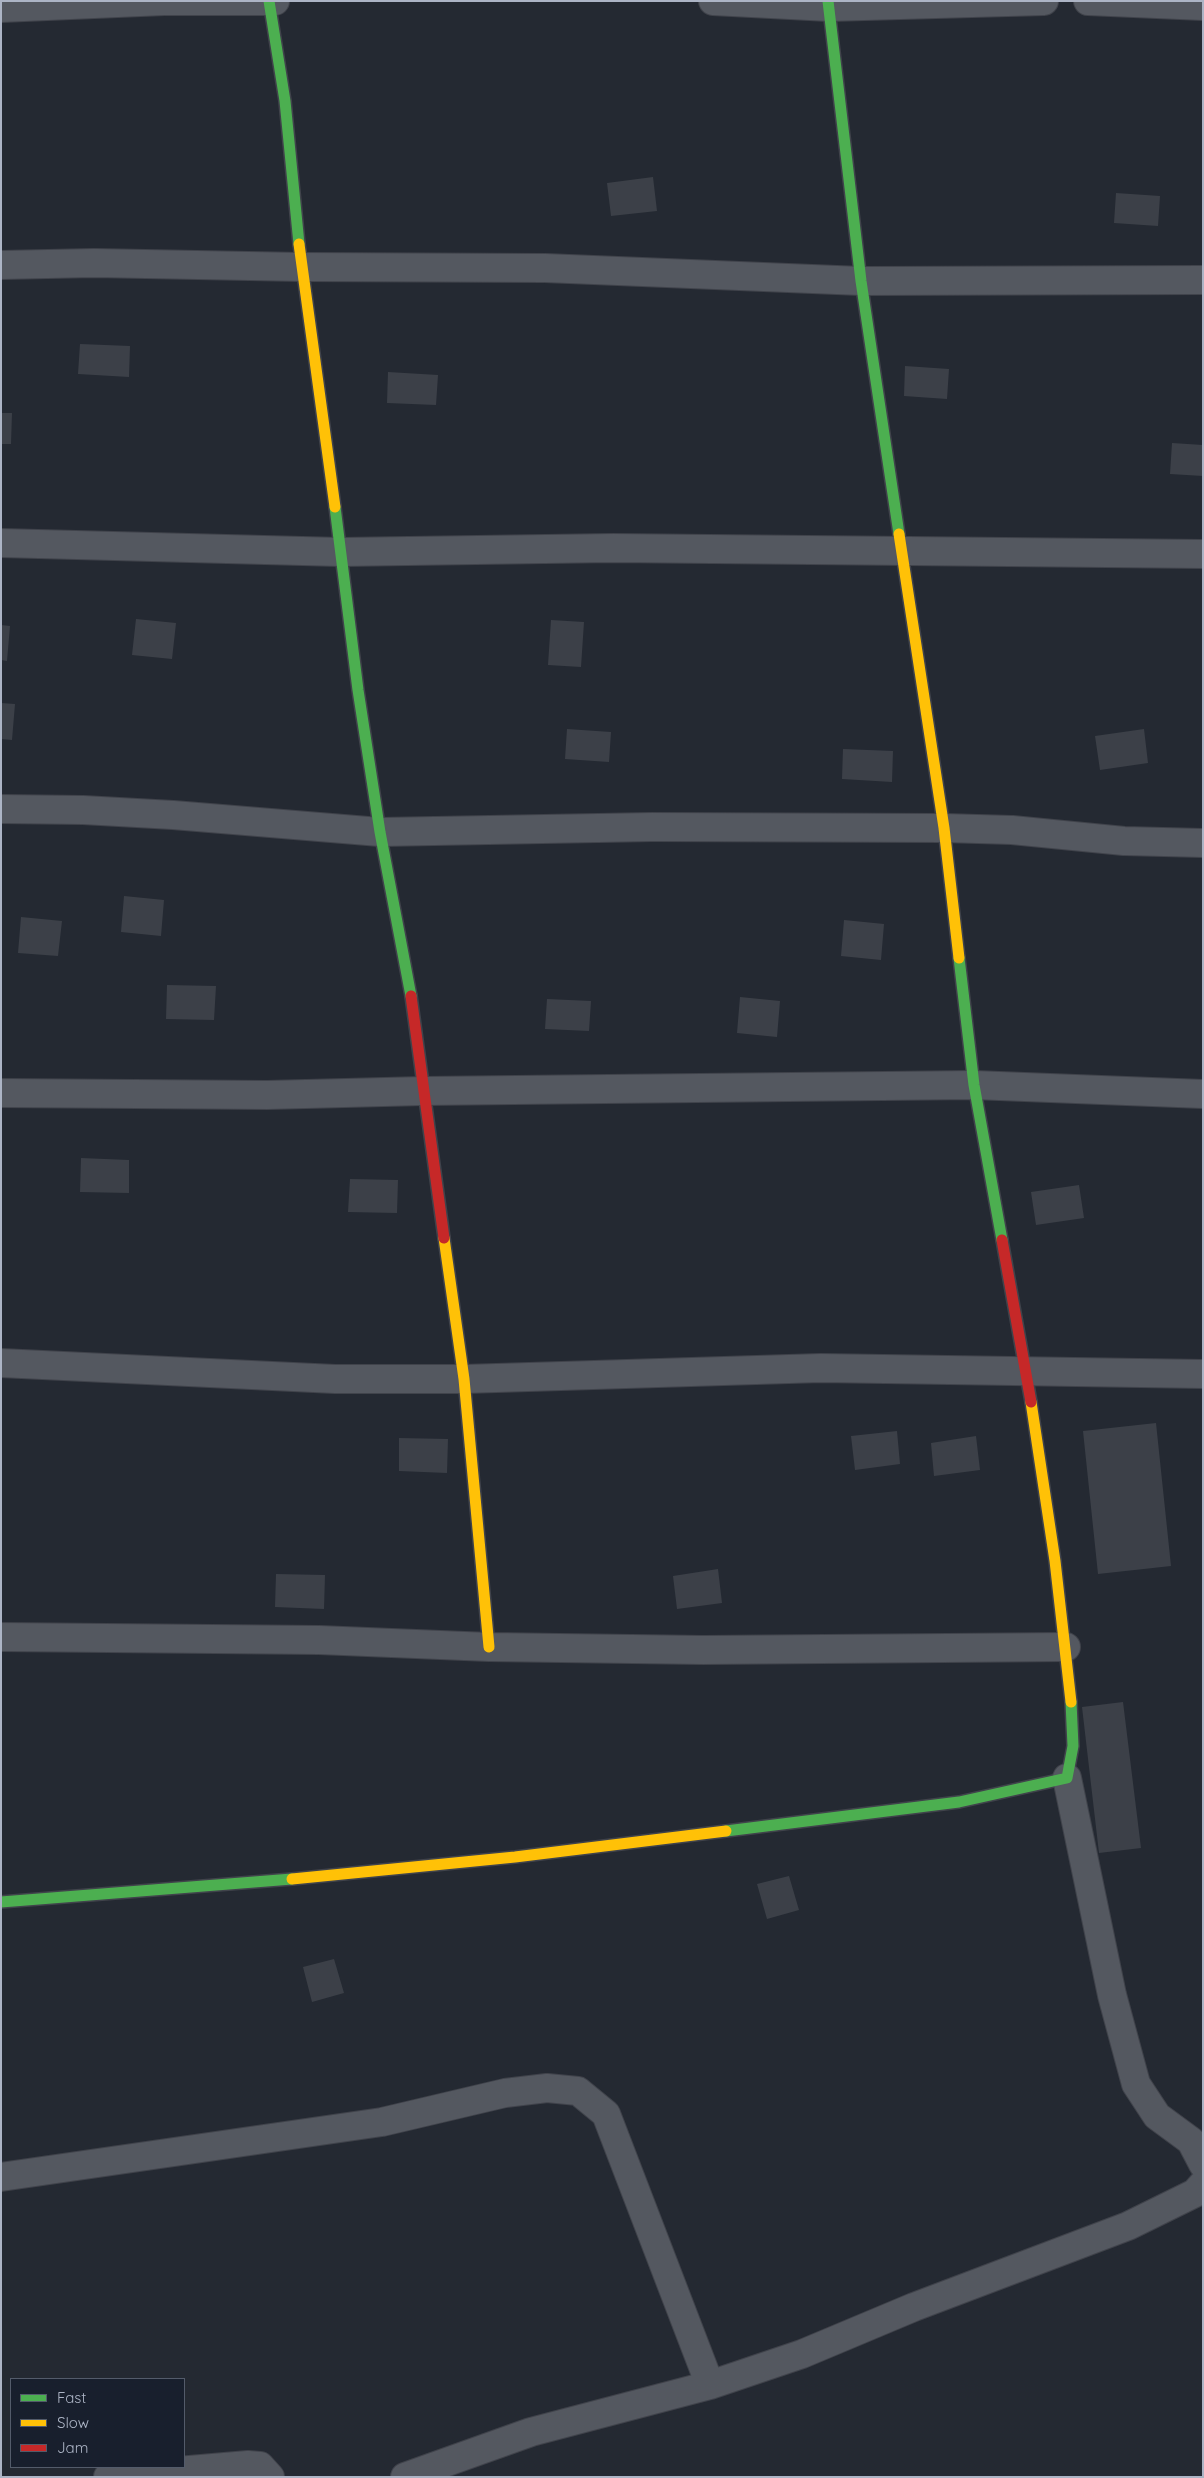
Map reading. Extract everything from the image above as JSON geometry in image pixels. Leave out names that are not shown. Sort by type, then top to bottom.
[{"type":"street","points":[[1,8],[164,1],[275,1]]},
{"type":"street","points":[[269,1],[285,101],[301,267],[358,690],[380,832],[415,1020],[422,1091],[464,1379],[489,1647]]},
{"type":"street","points":[[713,1],[828,4],[1044,1]]},
{"type":"street","points":[[1088,1],[1203,6]]},
{"type":"street","points":[[828,4],[861,281],[900,551],[944,828],[974,1085],[1026,1372],[1056,1561],[1066,1647],[1073,1746],[1067,1778],[1112,1995],[1136,2084],[1157,2116],[1191,2141],[1203,2164]]},
{"type":"street","points":[[1,264],[94,263],[301,267],[545,268],[861,281],[1203,280]]},
{"type":"street","points":[[1,543],[340,552],[613,548],[1203,554]]},
{"type":"street","points":[[1,809],[82,810],[173,815],[380,832],[652,827],[944,828],[1012,830],[1124,841],[1203,843]]},
{"type":"street","points":[[1,1093],[267,1095],[422,1091],[974,1085],[1203,1094]]},
{"type":"street","points":[[1,1363],[335,1379],[464,1379],[822,1368],[1203,1374]]},
{"type":"street","points":[[1,1637],[319,1640],[489,1647],[703,1650],[1066,1647]]},
{"type":"street","points":[[1,1902],[233,1884],[515,1857],[959,1802],[1067,1778]]},
{"type":"street","points":[[1,2176],[382,2122],[505,2093],[547,2088],[578,2091],[606,2114],[710,2385]]},
{"type":"street","points":[[405,2477],[531,2432],[710,2385],[802,2354],[914,2306],[1128,2226],[1195,2193],[1203,2184]]},
{"type":"street","points":[[108,2477],[248,2466],[260,2466],[270,2477]]},
{"type":"building","points":[[653,177],[657,211],[611,216],[607,183]]},
{"type":"building","points":[[1116,193],[1160,196],[1158,226],[1114,223]]},
{"type":"building","points":[[80,344],[130,346],[129,377],[78,374]]},
{"type":"building","points":[[905,366],[949,369],[947,399],[904,396]]},
{"type":"building","points":[[388,372],[438,375],[436,405],[387,403]]},
{"type":"building","points":[[1,413],[12,413],[11,444],[1,444]]},
{"type":"building","points":[[1172,443],[1203,445],[1203,476],[1170,474]]},
{"type":"building","points":[[136,619],[176,623],[172,659],[132,655]]},
{"type":"building","points":[[551,620],[584,622],[581,667],[548,665]]},
{"type":"building","points":[[1,625],[10,626],[7,661],[1,660]]},
{"type":"building","points":[[1,703],[15,704],[12,740],[1,739]]},
{"type":"building","points":[[567,729],[611,732],[609,762],[565,759]]},
{"type":"building","points":[[1144,729],[1148,763],[1100,770],[1095,736]]},
{"type":"building","points":[[843,749],[893,751],[892,782],[842,779]]},
{"type":"building","points":[[124,896],[164,900],[161,936],[121,932]]},
{"type":"building","points":[[21,917],[62,921],[58,956],[18,953]]},
{"type":"building","points":[[844,920],[884,924],[881,960],[841,956]]},
{"type":"building","points":[[167,985],[216,986],[214,1020],[166,1019]]},
{"type":"building","points":[[740,997],[780,1001],[777,1037],[737,1033]]},
{"type":"building","points":[[547,999],[591,1001],[589,1031],[545,1029]]},
{"type":"building","points":[[81,1158],[129,1160],[129,1193],[80,1192]]},
{"type":"building","points":[[350,1179],[398,1180],[397,1213],[348,1212]]},
{"type":"building","points":[[1079,1185],[1084,1218],[1036,1225],[1031,1192]]},
{"type":"building","points":[[1156,1423],[1171,1566],[1098,1574],[1083,1431]]},
{"type":"building","points":[[897,1431],[900,1464],[855,1470],[851,1436]]},
{"type":"building","points":[[976,1436],[980,1470],[934,1476],[931,1443]]},
{"type":"building","points":[[399,1438],[448,1439],[447,1473],[399,1471]]},
{"type":"building","points":[[718,1569],[722,1603],[677,1609],[673,1576]]},
{"type":"building","points":[[276,1574],[325,1575],[324,1609],[275,1607]]},
{"type":"building","points":[[1123,1702],[1141,1848],[1099,1853],[1082,1707]]},
{"type":"building","points":[[789,1876],[799,1910],[767,1919],[757,1884]]},
{"type":"building","points":[[334,1959],[344,1993],[312,2002],[303,1967]]},
{"type":"traffic: fast","points":[[269,1],[285,101],[299,244]]},
{"type":"traffic: fast","points":[[828,1],[861,281],[899,534]]},
{"type":"traffic: fast","points":[[335,507],[358,690],[380,832],[411,996]]},
{"type":"traffic: fast","points":[[959,958],[974,1085],[1002,1240]]},
{"type":"traffic: fast","points":[[726,1831],[959,1802],[1067,1778],[1073,1746],[1071,1702]]},
{"type":"traffic: fast","points":[[1,1902],[292,1879]]},
{"type":"traffic: slow","points":[[299,244],[335,507]]},
{"type":"traffic: slow","points":[[899,534],[944,828],[959,958]]},
{"type":"traffic: slow","points":[[444,1238],[464,1379],[489,1647]]},
{"type":"traffic: slow","points":[[1031,1402],[1055,1561],[1071,1702]]},
{"type":"traffic: slow","points":[[292,1879],[515,1857],[726,1831]]},
{"type":"traffic: jam","points":[[411,996],[444,1238]]},
{"type":"traffic: jam","points":[[1002,1240],[1031,1402]]}]
